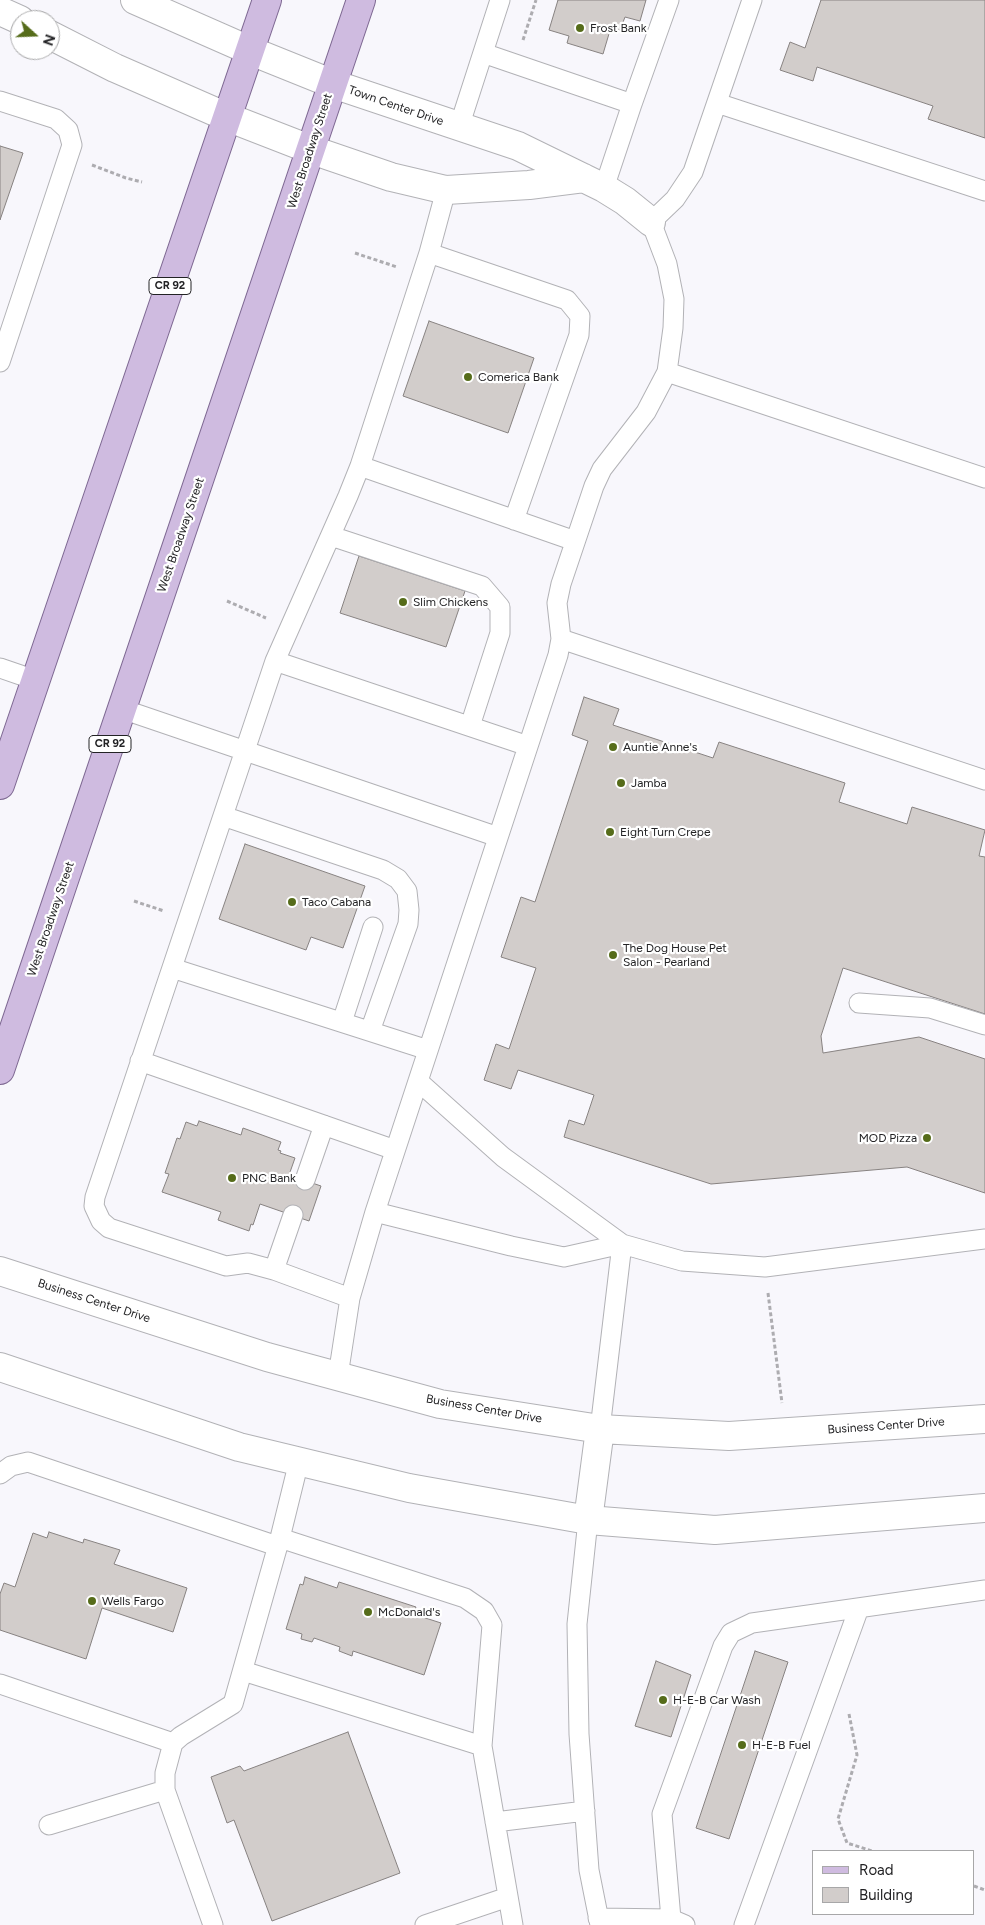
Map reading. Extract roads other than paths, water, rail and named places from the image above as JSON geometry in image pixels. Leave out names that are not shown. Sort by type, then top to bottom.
[{"type":"main road","name":"CR 92","points":[[0,785],[267,0]]},
{"type":"main road","name":"West Broadway Street","points":[[0,1070],[312,150],[361,0]]},
{"type":"street","name":"Town Center Drive","points":[[135,0],[250,51],[333,84],[518,146],[594,183],[651,222]]},
{"type":"street","points":[[60,40],[115,68],[227,117],[312,150],[391,177],[446,190],[594,183]]},
{"type":"street","name":"Business Center Drive","points":[[0,1271],[267,1357],[440,1404],[600,1429],[729,1436],[985,1419]]},
{"type":"street","points":[[0,1367],[239,1447],[409,1488],[588,1520],[715,1530],[985,1508]]},
{"type":"street","points":[[588,1520],[600,1429]]},
{"type":"lane","points":[[459,127],[500,0]]},
{"type":"lane","points":[[594,183],[632,104],[669,0]]},
{"type":"lane","points":[[338,1376],[350,1298],[374,1212],[558,655],[561,639],[557,603],[575,541],[594,486],[602,469],[646,412],[667,372],[674,299],[667,264],[651,222],[675,199],[693,172],[752,0]]},
{"type":"lane","points":[[483,53],[632,104]]},
{"type":"lane","points":[[0,101],[56,119],[68,130],[72,145],[5,328],[0,362]]},
{"type":"lane","points":[[717,103],[985,191]]},
{"type":"lane","points":[[350,1298],[274,1270],[248,1263],[226,1266],[109,1228],[101,1220],[94,1206],[94,1197],[275,661],[360,466],[422,276],[446,190]]},
{"type":"lane","points":[[429,253],[567,300],[580,316],[578,336],[514,520]]},
{"type":"lane","points":[[667,372],[985,478]]},
{"type":"lane","points":[[360,466],[575,541]]},
{"type":"lane","points":[[331,536],[482,586],[500,607],[500,633],[470,726]]},
{"type":"lane","points":[[561,639],[985,780]]},
{"type":"lane","points":[[275,661],[528,746]]},
{"type":"lane","points":[[0,668],[35,680]]},
{"type":"lane","points":[[122,708],[498,837]]},
{"type":"lane","points":[[223,816],[383,870],[398,879],[407,891],[408,924],[370,1031]]},
{"type":"lane","points":[[342,1022],[374,927]]},
{"type":"lane","points":[[172,968],[428,1050]]},
{"type":"lane","points":[[859,1003],[930,1008],[985,1025]]},
{"type":"lane","points":[[140,1061],[395,1150]]},
{"type":"lane","points":[[418,1081],[503,1157],[622,1244],[682,1262],[765,1267],[985,1239]]},
{"type":"lane","points":[[305,1180],[324,1125]]},
{"type":"lane","points":[[374,1212],[502,1244],[564,1257],[622,1244]]},
{"type":"lane","points":[[274,1270],[293,1215]]},
{"type":"lane","points":[[600,1429],[622,1244]]},
{"type":"lane","points":[[213,1925],[165,1790],[165,1773],[173,1743],[181,1736],[233,1704],[279,1542],[298,1461]]},
{"type":"lane","points":[[0,1474],[11,1466],[28,1462],[279,1542],[465,1598],[484,1611],[492,1625],[482,1746],[513,1925]]},
{"type":"lane","points":[[588,1520],[577,1624],[579,1734],[589,1870],[599,1922],[678,1922],[662,1814],[723,1646],[731,1633],[752,1623],[985,1590]]},
{"type":"lane","points":[[744,1925],[859,1608]]},
{"type":"lane","points":[[243,1671],[482,1746]]},
{"type":"lane","points":[[0,1684],[173,1743]]},
{"type":"lane","points":[[49,1825],[165,1790]]},
{"type":"lane","points":[[495,1822],[585,1811]]},
{"type":"lane","points":[[425,1925],[508,1896]]},
{"type":"place","name":"Frost Bank","points":[[580,28]]},
{"type":"place","name":"Comerica Bank","points":[[468,377]]},
{"type":"place","name":"Slim Chickens","points":[[403,602]]},
{"type":"place","name":"Auntie Anne's","points":[[613,747]]},
{"type":"place","name":"Jamba","points":[[621,783]]},
{"type":"place","name":"Eight Turn Crepe","points":[[610,832]]},
{"type":"place","name":"Taco Cabana","points":[[292,902]]},
{"type":"place","name":"The Dog House Pet Salon - Pearland","points":[[613,955]]},
{"type":"place","name":"MOD Pizza","points":[[927,1138]]},
{"type":"place","name":"PNC Bank","points":[[232,1178]]},
{"type":"place","name":"Wells Fargo","points":[[92,1601]]},
{"type":"place","name":"McDonald's","points":[[368,1612]]},
{"type":"place","name":"H-E-B Car Wash","points":[[663,1700]]},
{"type":"place","name":"H-E-B Fuel","points":[[742,1745]]}]
